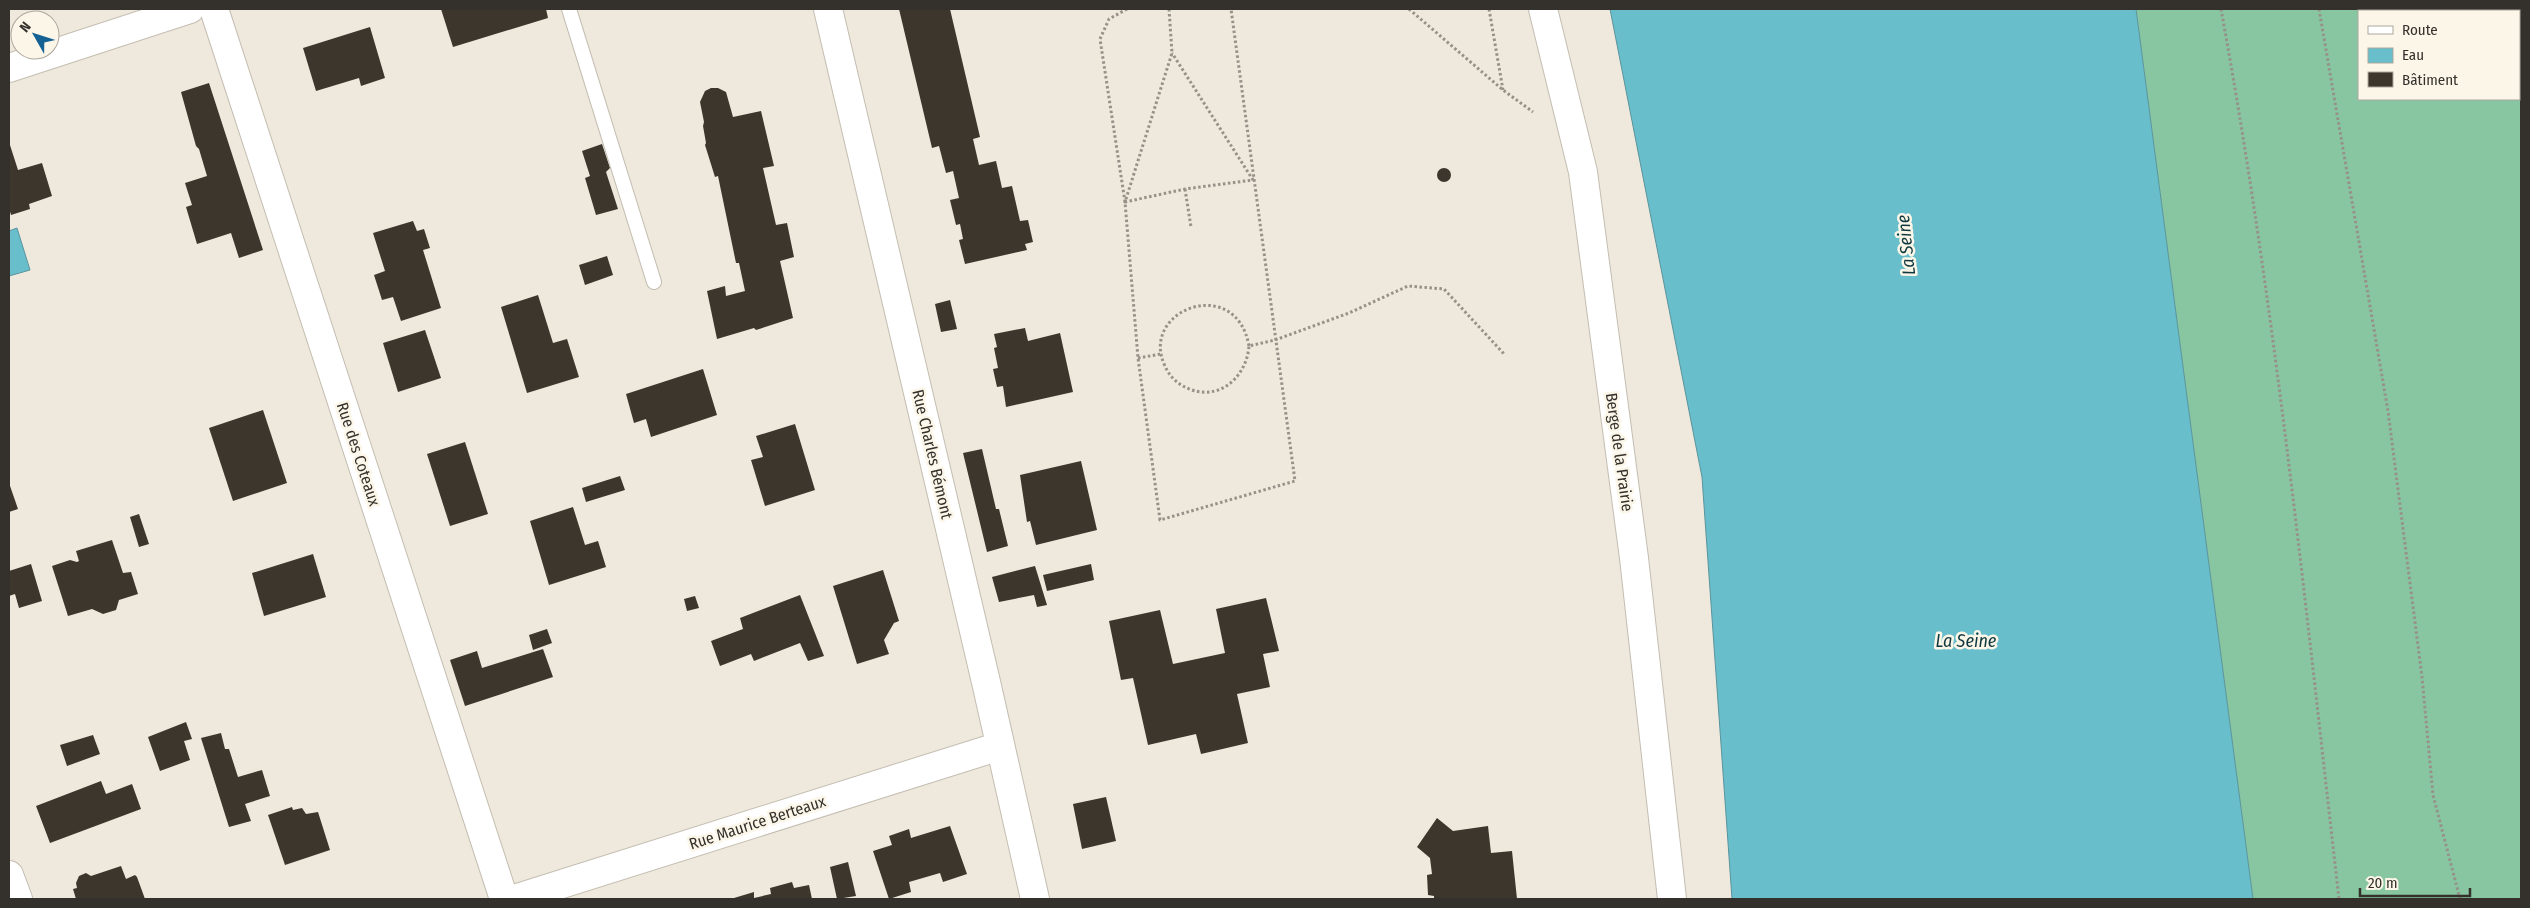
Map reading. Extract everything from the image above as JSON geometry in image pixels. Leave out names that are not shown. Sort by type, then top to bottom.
[{"type":"street","points":[[9,68],[190,9]]},
{"type":"street","name":"Rue des Coteaux","points":[[214,9],[504,899]]},
{"type":"street","name":"Rue Charles Bémont","points":[[828,9],[1035,899]]},
{"type":"street","name":"Berge de la Prairie","points":[[1543,9],[1583,172],[1634,558],[1672,899]]},
{"type":"street","name":"Rue Maurice Berteaux","points":[[514,899],[1000,746]]},
{"type":"street","points":[[9,876],[18,899]]},
{"type":"lane","points":[[570,9],[654,282]]},
{"type":"path","points":[[1127,9],[1109,19],[1100,39],[1125,202],[1138,358],[1160,520],[1295,481],[1231,9]]},
{"type":"path","points":[[1125,202],[1172,53],[1169,9]]},
{"type":"path","points":[[1409,9],[1503,90],[1576,145]]},
{"type":"path","points":[[1490,9],[1503,90]]},
{"type":"path","points":[[2221,9],[2243,128],[2273,324],[2339,899]]},
{"type":"path","points":[[2319,9],[2388,411],[2422,677],[2433,795],[2460,899]]},
{"type":"path","points":[[1172,53],[1253,180]]},
{"type":"path","points":[[1125,202],[1185,189],[1253,180]]},
{"type":"path","points":[[1185,189],[1191,227]]},
{"type":"path","points":[[1249,346],[1275,340],[1349,313],[1408,286],[1444,289],[1505,355]]},
{"type":"path","points":[[1203,304],[1220,307],[1237,318],[1247,336],[1249,346],[1246,365],[1240,374],[1226,387],[1208,392],[1192,390],[1174,380],[1167,371],[1161,354],[1164,333],[1172,318],[1183,310],[1203,304]]},
{"type":"path","points":[[1138,358],[1161,354]]},
{"type":"green space","points":[[2136,9],[2521,9],[2521,899],[2253,899]]},
{"type":"water","name":"La Seine","points":[[1610,9],[2136,9],[2253,899],[1732,899],[1702,477]]},
{"type":"water","points":[[17,228],[30,270],[9,276],[9,231]]},
{"type":"building","points":[[441,9],[546,9],[548,18],[453,47]]},
{"type":"building","points":[[899,9],[950,9],[980,137],[973,139],[979,165],[996,161],[1002,188],[1012,186],[1020,221],[1028,220],[1033,242],[1025,244],[1027,250],[965,264],[959,240],[963,239],[960,224],[956,225],[950,200],[959,198],[953,171],[946,173],[939,146],[932,148]]},
{"type":"building","points":[[370,27],[385,78],[361,86],[359,78],[316,91],[303,48]]},
{"type":"building","points":[[209,83],[263,250],[239,258],[231,233],[197,244],[186,207],[192,205],[185,183],[207,176],[199,149],[196,146],[181,92]]},
{"type":"building","points":[[711,88],[718,88],[726,92],[733,117],[761,111],[774,166],[763,168],[776,225],[787,223],[794,257],[780,261],[793,318],[756,330],[754,328],[717,339],[707,291],[725,286],[726,296],[745,291],[739,263],[736,263],[718,176],[715,177],[705,145],[704,122],[700,102],[705,91]]},
{"type":"building","points":[[9,142],[18,170],[42,163],[52,196],[29,204],[30,209],[11,215],[9,208]]},
{"type":"building","points":[[602,144],[610,168],[606,172],[618,209],[596,215],[585,178],[590,176],[582,151]]},
{"type":"building","points":[[1444,168],[1449,170],[1451,175],[1449,180],[1444,182],[1439,180],[1437,175],[1439,170]]},
{"type":"building","points":[[413,221],[417,231],[424,229],[430,248],[423,250],[441,308],[401,321],[393,297],[382,300],[374,275],[385,271],[373,233]]},
{"type":"building","points":[[607,256],[613,275],[585,285],[579,265]]},
{"type":"building","points":[[538,295],[553,343],[567,339],[579,377],[527,393],[501,307]]},
{"type":"building","points":[[950,300],[957,329],[941,332],[935,304]]},
{"type":"building","points":[[1025,328],[1028,341],[1060,333],[1073,392],[1006,407],[1003,386],[997,387],[993,369],[998,368],[994,348],[997,347],[994,334]]},
{"type":"building","points":[[425,330],[441,378],[398,392],[383,343]]},
{"type":"building","points":[[703,369],[717,415],[651,437],[646,419],[634,423],[626,394]]},
{"type":"building","points":[[263,410],[287,483],[233,501],[209,428]]},
{"type":"building","points":[[795,424],[815,490],[765,506],[751,460],[763,457],[756,436]]},
{"type":"building","points":[[465,442],[488,514],[450,526],[427,454]]},
{"type":"building","points":[[982,449],[996,509],[999,509],[1008,546],[987,552],[963,453]]},
{"type":"building","points":[[1081,461],[1097,530],[1036,545],[1030,521],[1027,522],[1020,475]]},
{"type":"building","points":[[620,476],[625,490],[586,502],[582,488]]},
{"type":"building","points":[[9,483],[18,509],[9,512]]},
{"type":"building","points":[[573,507],[585,545],[598,541],[606,567],[549,585],[530,521]]},
{"type":"building","points":[[139,514],[149,544],[139,547],[130,517]]},
{"type":"building","points":[[112,540],[123,573],[131,572],[138,594],[119,600],[116,610],[103,614],[92,609],[68,616],[52,566],[70,560],[77,562],[79,561],[76,551]]},
{"type":"building","points":[[313,554],[326,597],[264,616],[252,573]]},
{"type":"building","points":[[31,564],[42,601],[19,608],[15,594],[9,596],[9,571]]},
{"type":"building","points":[[1091,564],[1094,580],[1047,591],[1043,575]]},
{"type":"building","points":[[1035,566],[1047,605],[1037,607],[1034,595],[999,602],[992,577]]},
{"type":"building","points":[[883,570],[899,621],[894,623],[884,640],[889,654],[857,664],[833,586]]},
{"type":"building","points":[[800,595],[824,656],[808,661],[800,643],[754,661],[751,654],[720,666],[711,641],[743,629],[740,618]]},
{"type":"building","points":[[695,596],[699,608],[687,611],[684,599]]},
{"type":"building","points":[[1266,598],[1279,651],[1263,654],[1270,687],[1237,694],[1248,743],[1201,754],[1196,734],[1148,745],[1133,678],[1121,680],[1109,621],[1160,610],[1173,664],[1225,653],[1216,609]]},
{"type":"building","points":[[547,629],[552,643],[533,650],[529,635]]},
{"type":"building","points":[[543,649],[553,677],[465,706],[450,660],[477,651],[482,668]]},
{"type":"building","points":[[186,722],[192,739],[184,741],[190,760],[160,771],[148,737]]},
{"type":"building","points":[[221,733],[225,749],[229,749],[238,777],[262,770],[270,796],[245,804],[251,821],[229,827],[201,738]]},
{"type":"building","points":[[93,735],[100,754],[67,766],[60,745]]},
{"type":"building","points":[[101,781],[106,794],[132,784],[141,809],[50,843],[36,806]]},
{"type":"building","points":[[1106,797],[1116,841],[1082,849],[1073,804]]},
{"type":"building","points":[[292,807],[293,810],[302,808],[306,814],[318,812],[330,850],[285,865],[268,815]]},
{"type":"building","points":[[1437,818],[1453,831],[1488,826],[1491,853],[1512,851],[1517,899],[1434,899],[1434,896],[1428,895],[1427,875],[1432,874],[1430,858],[1417,847]]},
{"type":"building","points":[[950,826],[967,874],[943,882],[940,873],[909,882],[911,892],[889,899],[873,851],[892,845],[889,836],[909,829],[911,838]]},
{"type":"building","points":[[848,862],[856,896],[837,899],[830,867]]},
{"type":"building","points":[[121,866],[126,879],[135,875],[137,877],[145,899],[76,899],[73,889],[77,888],[76,883],[79,876],[86,873],[91,876]]},
{"type":"building","points":[[792,882],[794,888],[809,885],[812,899],[734,898],[754,892],[754,898],[771,894],[770,888]]}]
